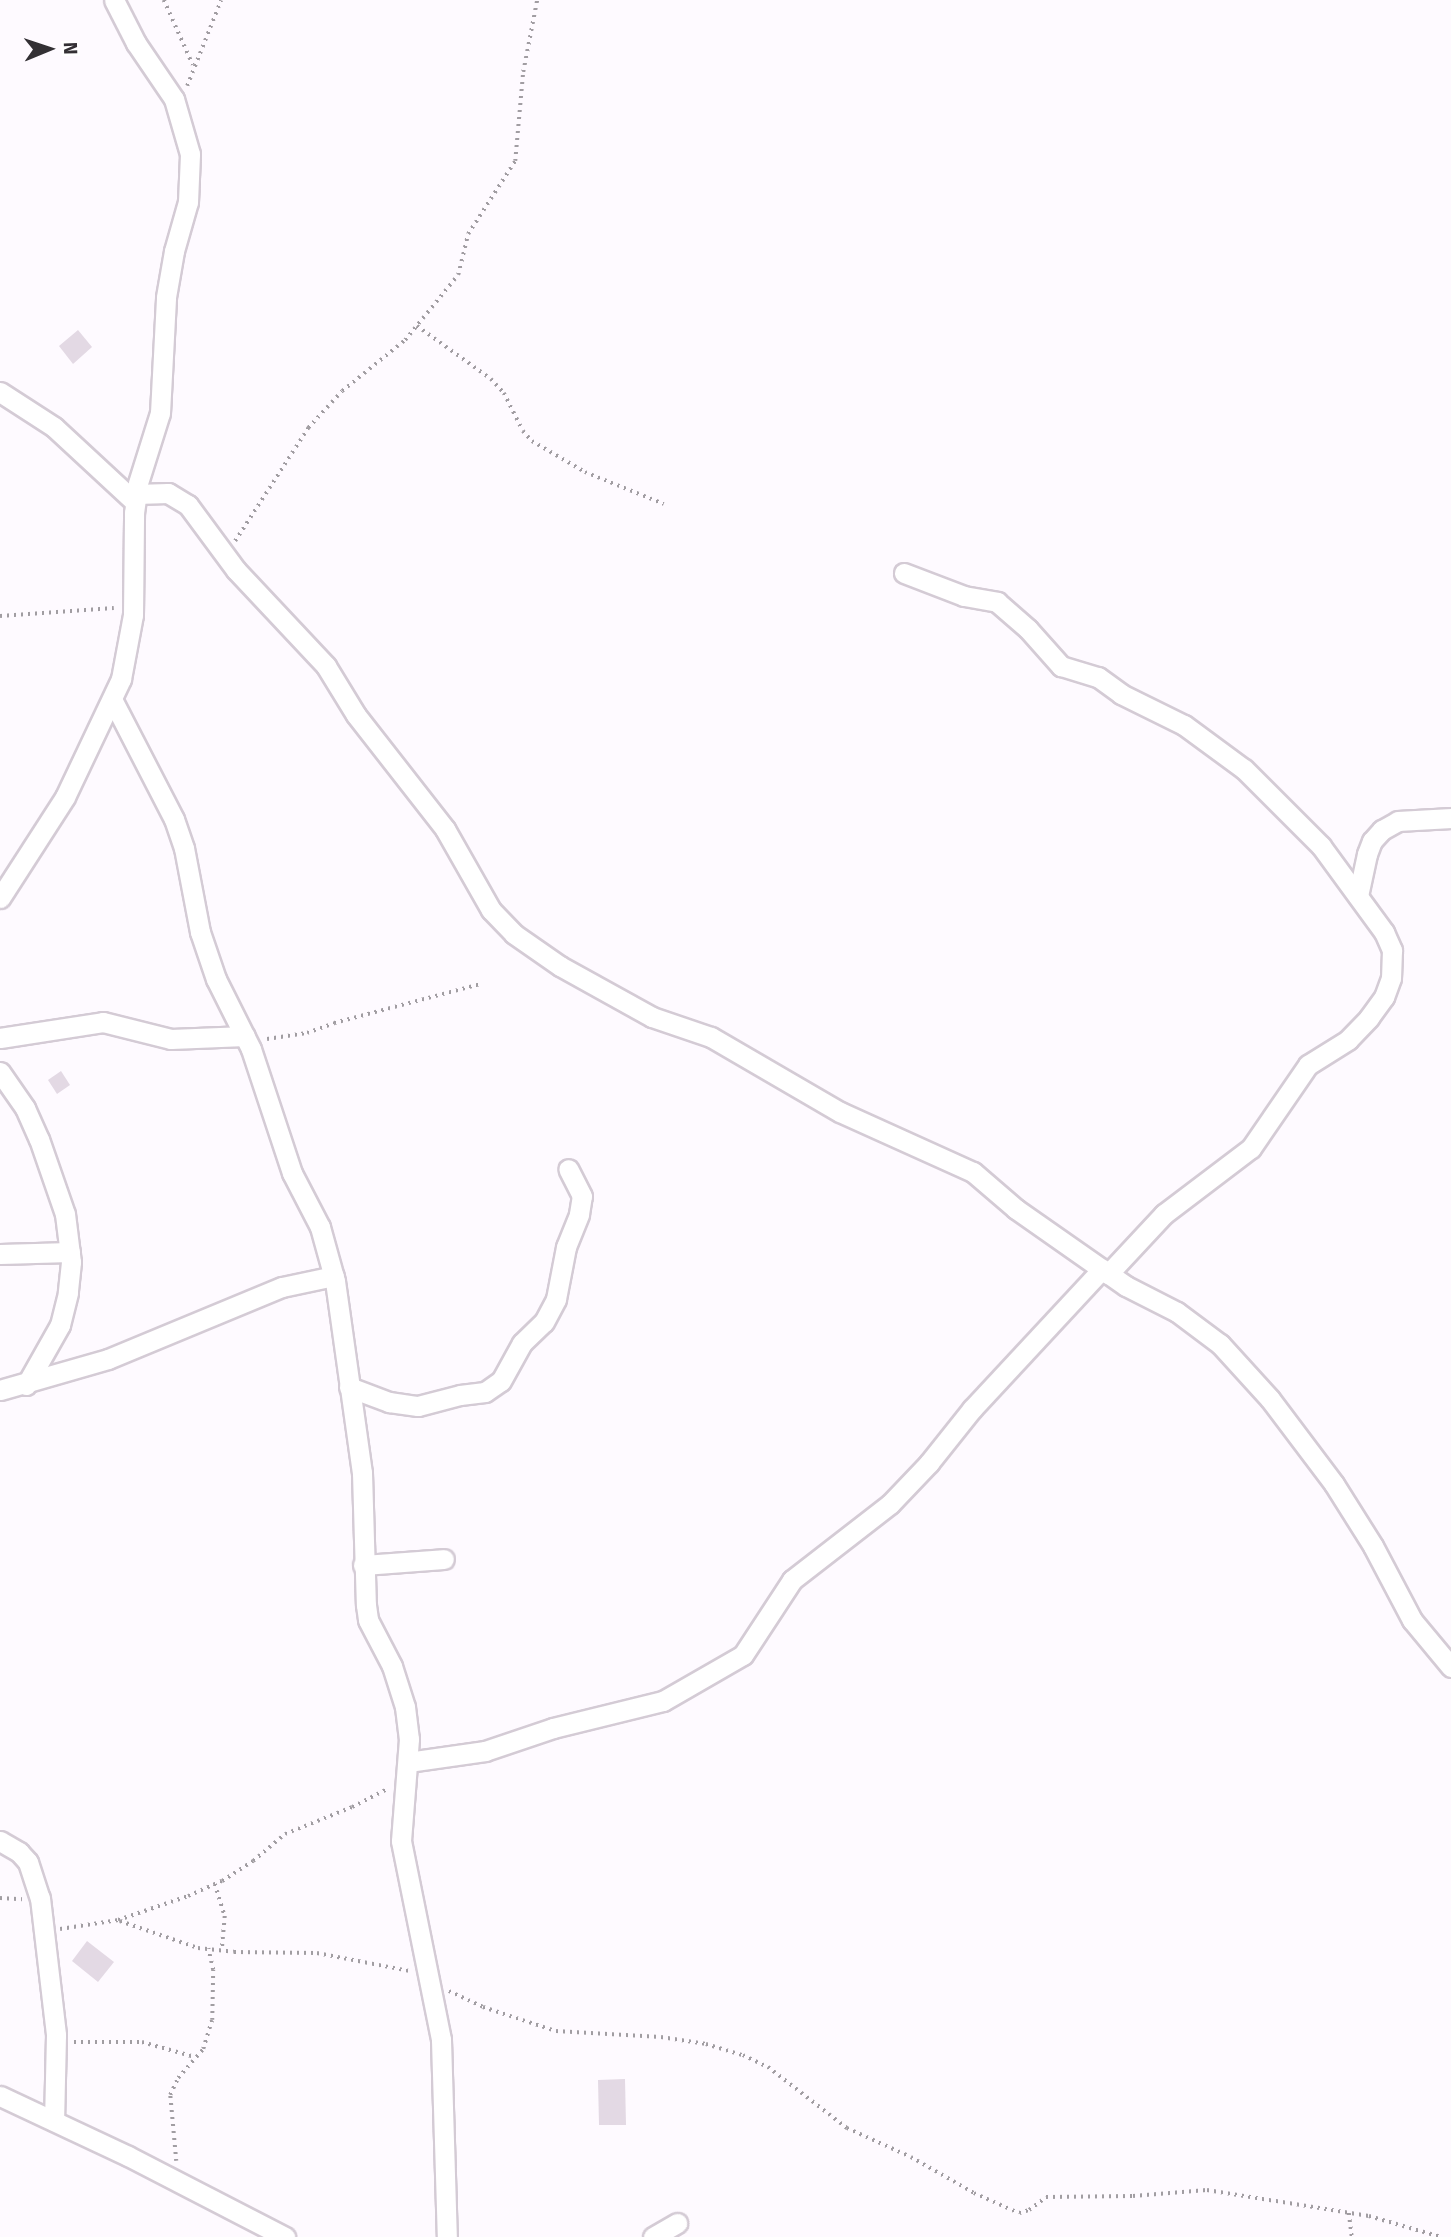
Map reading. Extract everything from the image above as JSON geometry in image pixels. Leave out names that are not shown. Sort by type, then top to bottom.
[{"type":"street","points":[[0,898],[65,797],[113,701],[129,646],[133,615],[136,498],[160,413],[166,298],[174,251],[188,202],[190,154],[174,99],[136,43],[114,0]]},
{"type":"street","points":[[0,392],[54,427],[136,498]]},
{"type":"street","points":[[136,498],[157,492],[177,496],[188,505],[225,558],[326,666],[356,715],[445,830],[491,909],[514,934],[560,966],[652,1017],[711,1037],[840,1112],[973,1172],[1016,1209],[1126,1286],[1177,1312],[1220,1344],[1270,1399],[1334,1484],[1373,1546],[1412,1620],[1451,1667]]},
{"type":"street","points":[[407,1770],[663,1701],[743,1655],[792,1580],[890,1504],[929,1463],[972,1409],[1105,1271],[1164,1214],[1251,1148],[1308,1065],[1348,1041],[1384,997],[1391,978],[1392,950],[1384,932],[1321,845],[1244,769],[1184,725],[1130,699],[1098,677],[1061,666],[1028,629],[997,602],[964,596],[904,573]]},
{"type":"street","points":[[113,701],[174,819],[184,848],[200,932],[216,979],[246,1039],[292,1173],[320,1227],[334,1276],[362,1473],[363,1565],[368,1619],[392,1666],[405,1707],[407,1770],[401,1841],[441,2040],[447,2237]]},
{"type":"street","points":[[1358,896],[1367,854],[1372,841],[1382,830],[1398,821],[1451,818]]},
{"type":"street","points":[[0,1038],[103,1022],[171,1039],[246,1039]]},
{"type":"street","points":[[0,1072],[25,1108],[39,1139],[65,1214],[70,1252],[68,1293],[60,1325],[26,1385]]},
{"type":"street","points":[[349,1387],[389,1402],[418,1406],[460,1395],[485,1392],[502,1381],[522,1343],[544,1322],[556,1299],[566,1247],[579,1214],[582,1196],[568,1169]]},
{"type":"street","points":[[0,1254],[70,1252]]},
{"type":"street","points":[[0,1390],[26,1385],[107,1359],[282,1287],[334,1276]]},
{"type":"street","points":[[363,1565],[444,1559]]},
{"type":"street","points":[[0,1841],[19,1852],[28,1862],[40,1898],[56,2041],[54,2121]]},
{"type":"street","points":[[0,2096],[285,2237]]},
{"type":"street","points":[[653,2237],[677,2223]]},
{"type":"path","points":[[164,0],[194,67]]},
{"type":"path","points":[[177,109],[221,0]]},
{"type":"path","points":[[225,558],[308,428],[342,391],[382,361],[417,326],[454,281],[468,234],[515,161],[519,144],[523,72],[537,0]]},
{"type":"path","points":[[417,326],[491,379],[504,393],[523,432],[532,440],[585,472],[664,504]]},
{"type":"path","points":[[0,616],[101,606],[133,615]]},
{"type":"path","points":[[246,1039],[307,1033],[334,1023],[481,984]]},
{"type":"path","points":[[44,1931],[118,1920],[215,1884],[253,1861],[285,1834],[352,1807],[407,1770]]},
{"type":"path","points":[[215,1884],[225,1916],[222,1951]]},
{"type":"path","points":[[118,1920],[179,1942],[208,1949],[317,1953],[430,1980],[483,2007],[556,2031],[661,2037],[706,2044],[743,2055],[768,2067],[847,2128],[911,2157],[974,2193],[1019,2213],[1029,2210],[1046,2197],[1133,2196],[1207,2190],[1396,2222],[1441,2237]]},
{"type":"path","points":[[177,2182],[170,2095],[178,2078],[202,2049],[212,2020],[213,1970],[208,1949]]},
{"type":"path","points":[[56,2041],[142,2042],[195,2057]]},
{"type":"path","points":[[1349,2213],[1352,2237]]},
{"type":"building","points":[[78,330],[92,347],[73,364],[59,346]]},
{"type":"building","points":[[61,1071],[70,1085],[57,1094],[48,1080]]},
{"type":"building","points":[[87,1941],[114,1962],[98,1982],[72,1961]]},
{"type":"building","points":[[625,2079],[626,2125],[599,2125],[598,2080]]}]
